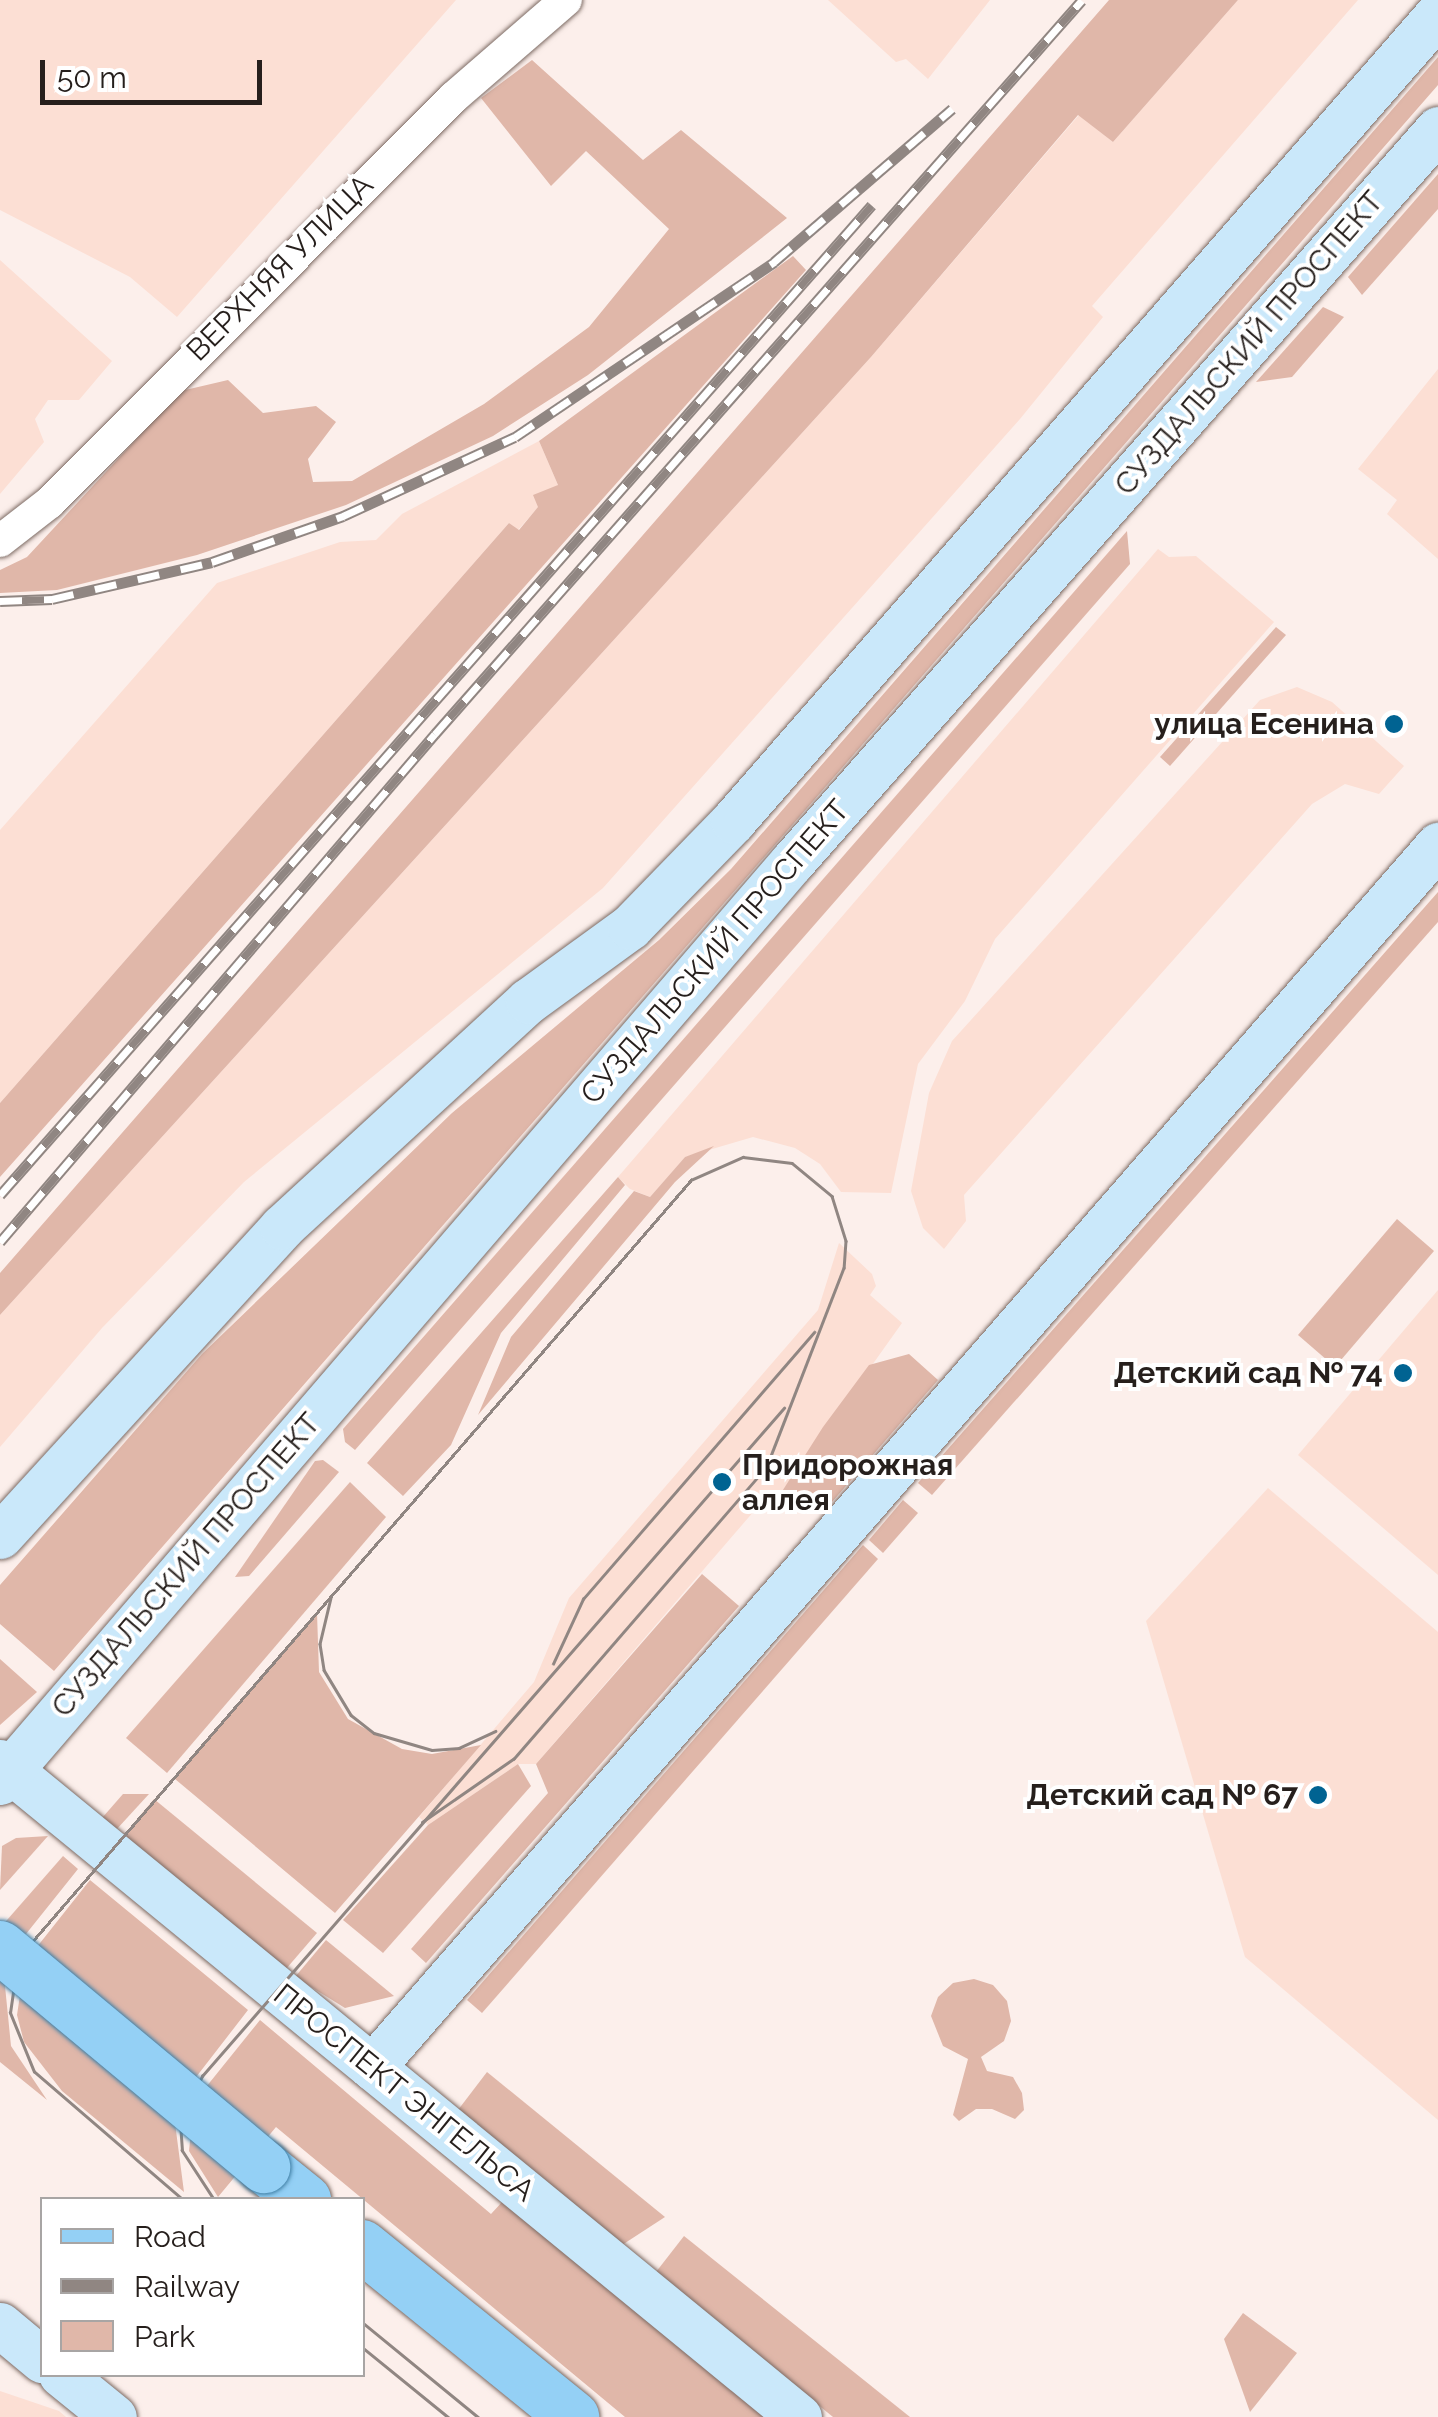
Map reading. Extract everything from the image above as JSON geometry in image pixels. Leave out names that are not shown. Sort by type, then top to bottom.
[{"type":"main road","points":[[0,1536],[282,1227],[528,1000],[630,927],[733,821],[1438,14]]},
{"type":"main road","name":"СУЗДАЛЬСКИЙ ПРОСПЕКТ","points":[[3,1771],[779,877],[1438,129]]},
{"type":"main road","points":[[372,2067],[1438,845]]},
{"type":"main road","name":"ПРОСПЕКТ ЭНГЕЛЬСА","points":[[3,1771],[799,2417]]},
{"type":"main road","points":[[0,1947],[253,2186]]},
{"type":"main road","points":[[0,1991],[253,2186],[294,2197]]},
{"type":"main road","points":[[365,2248],[573,2417]]},
{"type":"main road","points":[[365,2290],[522,2417]]},
{"type":"main road","points":[[0,2325],[40,2358]]},
{"type":"main road","points":[[65,2377],[114,2417]]},
{"type":"street","name":"ВЕРХНЯЯ УЛИЦА","points":[[0,541],[49,503],[454,97],[566,0]]},
{"type":"shaded area","points":[[0,0],[456,0],[177,317],[130,277],[0,210]]},
{"type":"shaded area","points":[[828,0],[990,0],[928,79],[906,59],[896,62]]},
{"type":"shaded area","points":[[1238,0],[1358,0],[1092,306],[1103,317],[1020,419],[603,888],[244,1182],[102,1328],[0,1447],[0,1315],[871,357],[1079,115],[1113,142]]},
{"type":"shaded area","points":[[0,260],[112,361],[79,400],[48,400],[35,419],[44,442],[0,494]]},
{"type":"shaded area","points":[[1438,369],[1438,559],[1387,514],[1397,500],[1358,469]]},
{"type":"shaded area","points":[[539,441],[558,485],[518,530],[509,523],[0,1103],[0,830],[217,583],[340,542],[376,540],[402,514]]},
{"type":"shaded area","points":[[1158,549],[1169,557],[1196,556],[1274,622],[995,939],[965,1001],[918,1064],[891,1193],[841,1192],[820,1164],[795,1148],[753,1137],[685,1157],[650,1197],[630,1189],[618,1177]]},
{"type":"shaded area","points":[[1297,687],[1332,702],[1404,766],[1379,794],[1345,784],[1312,804],[964,1195],[966,1221],[944,1249],[923,1228],[911,1191],[929,1093],[952,1041],[1260,700]]},
{"type":"shaded area","points":[[839,1243],[872,1274],[876,1286],[870,1295],[902,1323],[781,1493],[767,1496],[536,1764],[518,1764],[428,1825],[419,1817],[534,1682],[569,1598],[818,1310]]},
{"type":"shaded area","name":"Детский сад № 74","points":[[1438,1290],[1438,1575],[1298,1455]]},
{"type":"shaded area","name":"Детский сад № 67","points":[[1268,1488],[1438,1632],[1438,2120],[1245,1957],[1146,1621]]},
{"type":"shaded area","points":[[0,2391],[59,2411],[66,2417],[0,2417]]},
{"type":"green space","points":[[1109,0],[1238,0],[1113,142],[1078,115],[871,357],[0,1315],[0,1273]]},
{"type":"green space","points":[[1438,57],[1438,85],[54,1671],[0,1624],[0,1585],[202,1354],[452,1113],[659,940],[731,869]]},
{"type":"green space","points":[[532,60],[643,160],[681,130],[787,218],[588,375],[493,436],[346,505],[197,555],[57,590],[0,593],[0,570],[27,557],[181,391],[228,380],[263,413],[316,406],[336,422],[308,459],[313,482],[352,481],[484,404],[589,327],[669,229],[586,151],[551,186],[481,98]]},
{"type":"green space","points":[[1438,174],[1438,209],[1362,295],[1348,277]]},
{"type":"green space","points":[[793,256],[806,270],[0,1177],[0,1103],[509,523],[519,530],[538,507],[533,495],[558,485],[539,441]]},
{"type":"green space","points":[[1323,307],[1344,317],[1292,377],[1256,382]]},
{"type":"green space","points":[[1127,531],[1130,564],[355,1450],[345,1442],[343,1429]]},
{"type":"green space","points":[[1276,627],[1286,635],[1170,766],[1160,757]]},
{"type":"green space","points":[[1438,892],[1438,922],[932,1495],[918,1483]]},
{"type":"green space","points":[[714,1146],[675,1182],[478,1415],[511,1337],[634,1191],[650,1197],[685,1157]]},
{"type":"green space","points":[[618,1177],[625,1185],[501,1333],[451,1445],[403,1496],[367,1463]]},
{"type":"green space","points":[[1397,1219],[1434,1251],[1335,1367],[1298,1335]]},
{"type":"green space","points":[[909,1354],[938,1380],[832,1502],[821,1494],[804,1513],[781,1493],[823,1427],[869,1365]]},
{"type":"green space","points":[[323,1460],[339,1472],[249,1576],[235,1577],[315,1461]]},
{"type":"green space","points":[[350,1482],[386,1517],[167,1773],[126,1738]]},
{"type":"green space","points":[[903,1500],[918,1513],[883,1553],[869,1540]]},
{"type":"green space","points":[[863,1545],[878,1559],[482,2013],[467,2000]]},
{"type":"green space","points":[[702,1574],[739,1606],[426,1963],[411,1949],[548,1793],[536,1764]]},
{"type":"green space","points":[[317,1613],[319,1672],[348,1719],[402,1749],[432,1754],[481,1745],[335,1913],[175,1779]]},
{"type":"green space","points":[[0,1659],[37,1692],[0,1725]]},
{"type":"green space","points":[[518,1764],[531,1786],[383,1953],[343,1920],[428,1825]]},
{"type":"green space","points":[[123,1794],[149,1794],[116,1830],[102,1818]]},
{"type":"green space","points":[[154,1799],[317,1933],[286,1969],[123,1836]]},
{"type":"green space","points":[[48,1836],[0,1890],[2,1846],[16,1838]]},
{"type":"green space","points":[[63,1856],[78,1869],[26,1934],[5,1986],[11,2046],[47,2100],[0,2062],[0,1928]]},
{"type":"green space","points":[[90,1880],[248,2010],[183,2094],[175,2123],[184,2192],[62,2091],[24,2042],[17,2015],[25,1962]]},
{"type":"green space","points":[[326,1940],[394,1996],[345,2008],[295,1977]]},
{"type":"green space","points":[[974,1979],[993,1985],[1007,2001],[1011,2021],[1004,2041],[981,2057],[987,2071],[1013,2077],[1022,2093],[1024,2110],[1015,2119],[992,2109],[976,2109],[959,2121],[953,2115],[968,2059],[943,2046],[931,2016],[938,1997],[953,1983]]},
{"type":"green space","points":[[260,2020],[491,2214],[503,2201],[766,2417],[625,2417],[365,2201],[365,2197],[276,2127],[218,2197],[189,2151],[194,2102]]},
{"type":"green space","points":[[487,2072],[665,2217],[622,2245],[458,2110]]},
{"type":"green space","points":[[684,2236],[910,2417],[833,2417],[656,2272]]},
{"type":"green space","points":[[1243,2313],[1297,2353],[1250,2412],[1224,2339]]},
{"type":"tram line","points":[[180,2197],[34,2072],[10,2013],[18,1958],[691,1180],[743,1157],[792,1163],[832,1196],[846,1241],[844,1268],[767,1467],[514,1759],[423,1822]]},
{"type":"tram line","points":[[553,1664],[583,1599],[814,1332]]},
{"type":"tram line","points":[[212,2197],[182,2151],[180,2125],[202,2076],[784,1408]]},
{"type":"tram line","points":[[331,1598],[320,1644],[324,1670],[351,1715],[374,1733],[432,1750],[459,1748],[495,1731]]},
{"type":"tram line","points":[[365,2324],[478,2417]]},
{"type":"tram line","points":[[365,2349],[448,2417]]},
{"type":"railway","points":[[0,1242],[435,734],[1082,0]]},
{"type":"railway","points":[[0,601],[52,599],[212,562],[343,516],[515,437],[774,262],[952,109]]},
{"type":"railway","points":[[0,1195],[872,205]]},
{"type":"place","name":"улица Есенина","points":[[1394,724]]},
{"type":"place","name":"Детский сад № 74","points":[[1403,1373]]},
{"type":"place","name":"Придорожная аллея","points":[[722,1482]]},
{"type":"place","name":"Детский сад № 67","points":[[1318,1795]]}]
